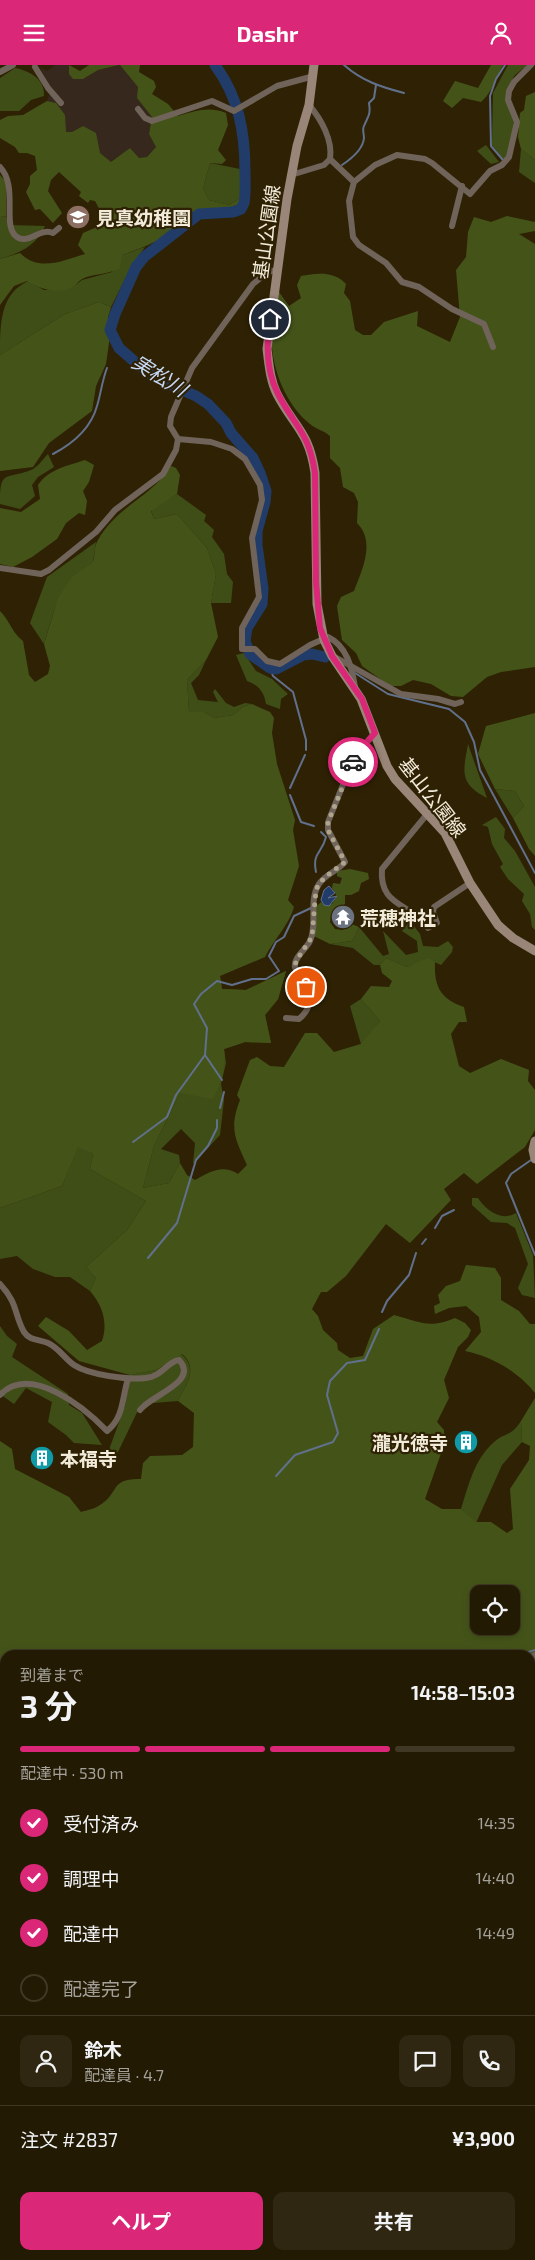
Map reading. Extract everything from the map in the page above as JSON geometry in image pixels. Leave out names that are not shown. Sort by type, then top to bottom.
[{"type":"main road","name":"基山公園線","points":[[314,65],[310,105],[291,175],[267,335],[269,363],[278,394],[305,434],[313,456],[318,611],[324,640],[332,656],[355,689],[375,733],[387,766],[395,779],[428,813],[454,848],[470,883],[498,925],[513,938],[535,951]]},
{"type":"main road","points":[[535,1141],[533,1150],[535,1159]]},
{"type":"street","points":[[0,72],[12,65]]},
{"type":"street","points":[[493,347],[484,324],[452,309],[419,287],[402,282],[380,258],[359,245],[353,237],[349,201],[354,182],[375,165],[397,155],[425,159],[470,194],[490,171],[502,165],[509,157],[517,122],[508,100],[509,91],[514,82],[531,65]]},
{"type":"street","points":[[34,66],[48,88],[61,103]]},
{"type":"street","points":[[138,109],[145,118],[152,121],[212,101],[234,111],[277,86],[314,76]]},
{"type":"street","points":[[291,175],[324,165],[330,159],[330,143],[310,105]]},
{"type":"street","points":[[330,159],[354,182]]},
{"type":"street","points":[[0,167],[9,181],[9,208],[13,234],[18,239],[25,239],[45,231],[53,233],[60,228]]},
{"type":"street","points":[[452,226],[462,186]]},
{"type":"street","points":[[0,568],[41,574],[49,570],[96,532],[115,510],[163,474],[176,450],[178,439],[170,426],[171,417],[192,368],[253,284],[268,272],[277,270]]},
{"type":"street","points":[[178,439],[211,442],[232,449],[245,459],[260,485],[262,500],[252,538],[259,597],[242,628],[242,649],[251,648],[267,661],[280,664],[310,645],[328,637],[335,640],[344,651],[350,664],[355,689]]},
{"type":"street","points":[[332,656],[350,664],[388,689],[401,694],[438,699],[455,704],[461,702]]},
{"type":"street","points":[[286,1018],[299,1019],[308,1003],[309,995],[295,967],[296,961],[312,937],[316,889],[324,878],[345,862],[328,830],[328,822],[355,755],[375,733]]},
{"type":"street","points":[[428,813],[382,869],[381,881],[386,894],[394,903],[415,913],[428,928],[437,923],[433,912],[434,907],[470,883]]},
{"type":"street","points":[[0,1284],[15,1305],[24,1332],[30,1338],[53,1346],[78,1368],[128,1379],[148,1378],[159,1375],[174,1361],[178,1360],[183,1365],[184,1370],[175,1387],[148,1401],[140,1410]]},
{"type":"street","points":[[0,1395],[5,1390],[19,1384],[41,1386],[86,1410],[107,1431],[122,1408],[128,1379]]},
{"type":"shaded area","points":[[55,65],[69,65],[69,73],[83,79],[98,70],[120,65],[138,87],[138,99],[152,117],[149,134],[156,147],[147,157],[139,159],[130,148],[111,162],[100,153],[96,143],[83,126],[72,132],[66,132],[56,103],[47,101],[51,90],[40,67],[47,71]]},
{"type":"green space","points":[[69,65],[80,71],[89,65],[119,65],[98,70],[83,79],[73,79],[69,74]]},
{"type":"green space","points":[[120,65],[140,65],[139,72],[154,81],[156,87],[152,94],[168,104],[178,116],[208,110],[226,113],[228,125],[218,150],[226,160],[222,164],[210,163],[203,188],[209,200],[229,205],[242,197],[248,202],[242,213],[220,218],[205,217],[184,209],[176,226],[160,239],[122,255],[120,268],[87,277],[74,286],[61,291],[43,289],[27,281],[14,286],[0,305],[0,259],[20,253],[27,259],[43,264],[59,262],[85,254],[78,245],[83,233],[97,227],[101,212],[95,201],[90,200],[88,203],[79,196],[81,192],[59,172],[51,180],[48,191],[62,213],[53,223],[40,209],[35,210],[26,192],[30,184],[30,176],[37,170],[35,156],[19,153],[15,147],[0,138],[0,120],[8,116],[23,115],[47,101],[56,103],[65,115],[66,132],[72,132],[83,126],[96,133],[100,153],[111,162],[130,148],[139,158],[147,157],[156,147],[149,134],[152,117],[137,98],[138,87]]},
{"type":"green space","points":[[491,65],[503,65],[491,90],[481,102],[463,98],[452,108],[443,101],[455,81],[478,88]]},
{"type":"green space","points":[[508,65],[527,65],[514,76],[507,92],[514,119],[512,146],[504,160],[492,145],[493,93]]},
{"type":"green space","points":[[15,68],[26,71],[36,77],[42,85],[44,96],[31,100],[19,111],[0,111],[0,78]]},
{"type":"green space","points":[[535,92],[535,160],[521,149],[518,137],[520,113],[524,110],[526,96]]},
{"type":"green space","points":[[486,145],[499,162],[491,164],[477,151]]},
{"type":"green space","points":[[521,149],[535,160],[535,183],[519,172]]},
{"type":"green space","points":[[210,163],[240,169],[242,197],[229,205],[209,200],[203,188]]},
{"type":"green space","points":[[0,175],[6,182],[6,216],[0,217]]},
{"type":"green space","points":[[6,216],[8,225],[45,226],[37,239],[27,248],[0,259],[0,217]]},
{"type":"green space","points":[[507,216],[535,222],[535,231],[519,234],[535,244],[535,667],[501,672],[487,677],[463,697],[451,696],[431,684],[413,680],[401,686],[390,686],[362,666],[356,653],[342,640],[337,606],[341,597],[354,591],[366,556],[366,539],[357,523],[358,502],[354,493],[343,487],[340,468],[330,458],[330,436],[312,426],[301,416],[286,394],[280,381],[273,355],[272,342],[279,292],[289,306],[301,298],[297,285],[301,276],[331,275],[346,284],[344,293],[350,301],[355,330],[363,335],[371,335],[384,322],[418,311],[417,326],[450,342],[460,317],[456,270],[466,257],[468,232],[474,217],[491,222]]},
{"type":"green space","points":[[145,247],[132,265],[111,307],[99,302],[65,314],[0,355],[1,321],[7,302],[19,287],[28,281],[44,290],[73,287],[82,280],[112,272],[122,255]]},
{"type":"green space","points":[[99,302],[111,307],[108,317],[110,336],[106,364],[96,386],[92,411],[49,443],[33,467],[0,471],[0,355],[65,314]]},
{"type":"green space","points":[[48,454],[54,467],[38,477],[32,485],[35,496],[20,509],[0,504],[3,480],[33,469]]},
{"type":"green space","points":[[85,460],[94,465],[89,482],[83,491],[87,501],[85,515],[79,513],[66,523],[57,539],[32,557],[13,567],[0,564],[0,508],[21,512],[40,499],[38,485],[47,475]]},
{"type":"green space","points":[[171,466],[176,468],[180,475],[177,494],[151,511],[154,519],[177,514],[207,548],[216,574],[211,603],[218,637],[206,660],[187,680],[189,712],[204,712],[214,718],[233,715],[243,707],[252,704],[270,712],[274,718],[272,733],[277,764],[295,820],[293,830],[299,866],[288,900],[294,907],[285,927],[265,957],[220,976],[222,989],[246,990],[286,971],[278,999],[265,1015],[271,1043],[245,1042],[224,1049],[223,1075],[213,1099],[180,1093],[154,1146],[143,1188],[169,1183],[180,1163],[187,1175],[195,1180],[221,1169],[238,1174],[247,1165],[239,1148],[234,1126],[240,1100],[237,1095],[250,1060],[257,1057],[270,1066],[284,1067],[305,1033],[317,1033],[334,1052],[361,1044],[380,1021],[361,999],[371,986],[389,987],[392,981],[382,973],[380,965],[386,958],[407,967],[428,958],[435,962],[437,985],[440,991],[449,1000],[464,1007],[467,1022],[459,1022],[451,1034],[459,1066],[470,1073],[501,1059],[529,1070],[528,1081],[535,1090],[535,1130],[525,1147],[477,1184],[464,1173],[444,1189],[451,1200],[410,1243],[386,1224],[346,1276],[327,1292],[321,1292],[312,1309],[318,1316],[323,1330],[337,1343],[338,1350],[350,1358],[363,1356],[373,1329],[394,1315],[431,1324],[455,1318],[465,1323],[471,1330],[468,1337],[458,1347],[444,1380],[449,1398],[437,1422],[444,1430],[445,1442],[425,1499],[442,1509],[461,1509],[476,1522],[491,1522],[507,1533],[513,1529],[510,1489],[529,1460],[530,1446],[522,1442],[521,1421],[535,1398],[535,1650],[0,1650],[0,1441],[12,1449],[15,1469],[69,1497],[81,1512],[100,1505],[124,1481],[141,1479],[143,1463],[150,1456],[182,1455],[193,1447],[194,1413],[178,1401],[187,1383],[190,1371],[190,1365],[182,1354],[156,1370],[130,1375],[79,1361],[38,1326],[46,1317],[69,1331],[87,1350],[102,1341],[104,1334],[103,1315],[90,1291],[96,1278],[86,1267],[127,1230],[146,1201],[90,1169],[93,1154],[78,1147],[62,1186],[0,1208],[0,611],[23,641],[29,675],[35,682],[48,674],[50,666],[44,644],[58,598],[72,577],[93,562],[97,542],[106,528],[155,485]]},
{"type":"green space","points":[[177,494],[206,515],[204,521],[214,530],[212,537],[224,554],[227,574],[233,582],[231,603],[211,603],[216,574],[207,548],[177,514],[154,519],[151,510]]},
{"type":"green space","points":[[96,542],[93,562],[72,580],[55,607],[44,644],[30,623],[47,577]]},
{"type":"green space","points":[[244,653],[256,671],[272,679],[288,694],[281,699],[280,709],[266,704],[260,689],[247,681],[236,655]]},
{"type":"green space","points":[[206,660],[199,675],[191,683],[198,700],[218,702],[213,692],[215,689],[226,703],[234,707],[245,703],[252,704],[243,707],[233,715],[214,718],[204,712],[189,712],[187,680]]},
{"type":"green space","points":[[535,713],[535,856],[529,849],[513,818],[524,806],[515,791],[495,789],[478,754],[486,726]]},
{"type":"green space","points":[[468,744],[487,798],[478,793],[467,782],[464,769]]},
{"type":"green space","points":[[495,789],[515,791],[524,806],[513,818]]},
{"type":"green space","points":[[496,817],[505,829],[504,838],[515,851],[535,887],[535,930],[532,927],[530,914],[522,901],[524,894],[508,879],[500,867],[503,864],[492,844],[488,827],[482,825]]},
{"type":"green space","points":[[350,869],[368,873],[369,879],[361,883],[359,891],[351,895],[345,895],[345,904],[331,916],[330,922],[335,929],[343,930],[347,922],[359,927],[352,941],[330,944],[314,936],[314,909],[321,902],[324,905],[332,904],[337,896],[332,888],[333,883],[340,884],[342,878],[337,876],[337,871]]},
{"type":"green space","points":[[410,921],[420,934],[423,946],[438,947],[448,941],[453,947],[452,952],[441,965],[428,959],[407,967],[386,958],[380,965],[374,965],[353,948],[330,944],[352,941],[359,927],[383,956],[389,954],[383,931],[406,955],[418,952],[417,941],[402,931]]},
{"type":"green space","points":[[286,971],[278,999],[265,1015],[271,1043],[245,1042],[224,1049],[226,1063],[221,1084],[224,1100],[220,1135],[193,1164],[195,1143],[181,1129],[161,1149],[179,1155],[180,1163],[169,1183],[143,1188],[154,1146],[180,1093],[220,976],[222,989],[246,990]]},
{"type":"green space","points":[[361,999],[380,1021],[362,1044],[334,1052],[361,1044],[350,1006]]},
{"type":"green space","points":[[78,1146],[93,1154],[90,1169],[146,1201],[127,1230],[86,1267],[96,1278],[90,1291],[70,1277],[55,1277],[33,1269],[17,1256],[0,1259],[0,1208],[62,1186]]},
{"type":"green space","points":[[472,1198],[478,1198],[485,1207],[499,1215],[505,1216],[516,1213],[533,1255],[535,1298],[522,1295],[518,1288],[528,1264],[515,1228],[507,1223],[491,1222],[472,1205]]},
{"type":"green space","points":[[466,1265],[495,1268],[501,1278],[501,1300],[519,1311],[530,1324],[535,1324],[535,1393],[521,1378],[504,1366],[475,1353],[465,1351],[481,1332],[479,1317],[466,1306],[449,1308],[435,1314],[434,1306],[440,1303],[438,1295],[446,1286],[460,1281]]},
{"type":"green space","points":[[0,1326],[7,1336],[17,1344],[12,1357],[68,1394],[69,1405],[82,1413],[102,1445],[74,1443],[48,1422],[52,1402],[26,1388],[14,1404],[0,1394]]},
{"type":"green space","points":[[181,1354],[186,1359],[190,1371],[187,1383],[178,1401],[141,1404],[118,1452],[107,1455],[125,1406],[130,1375],[156,1370]]},
{"type":"green space","points":[[521,1421],[522,1442],[502,1465],[476,1523],[461,1509],[473,1473],[487,1449],[498,1439],[514,1430]]},
{"type":"water","points":[[329,886],[335,893],[328,898],[337,896],[329,906],[324,905],[321,900],[324,890]]},
{"type":"waterway","name":"実松川","points":[[215,65],[230,90],[242,129],[245,157],[244,203],[241,209],[233,212],[199,214],[144,257],[136,267],[110,330],[119,348],[142,368],[157,379],[196,396],[208,404],[226,423],[231,433],[253,458],[260,473],[266,491],[257,531],[263,589],[262,604],[247,628],[245,641],[250,654],[270,668],[276,669],[303,655],[312,654],[325,657]]},
{"type":"waterway","points":[[344,65],[372,83],[404,93]]},
{"type":"waterway","points":[[503,160],[491,146],[490,96],[496,79],[505,65]]},
{"type":"waterway","points":[[342,165],[353,157],[363,142],[363,127],[368,117],[369,103],[374,98],[376,85]]},
{"type":"waterway","points":[[53,454],[80,435],[90,421],[97,406],[107,368]]},
{"type":"waterway","points":[[270,668],[273,676],[293,692],[306,740],[306,750]]},
{"type":"waterway","points":[[355,673],[388,694],[449,709],[465,722],[474,742],[480,770],[535,873]]},
{"type":"waterway","points":[[290,788],[305,755]]},
{"type":"waterway","points":[[290,795],[301,822],[314,826]]},
{"type":"waterway","points":[[316,872],[315,860],[326,837],[321,832]]},
{"type":"waterway","points":[[133,1142],[167,1117],[176,1095],[205,1055],[207,1028],[194,1004],[201,994],[217,981],[232,985],[252,979],[266,979],[279,971],[269,956],[276,942],[284,937],[294,916],[311,908]]},
{"type":"waterway","points":[[205,1055],[222,1080]]},
{"type":"waterway","points":[[220,1108],[224,1092]]},
{"type":"waterway","points":[[148,1258],[177,1223],[196,1160],[208,1146],[217,1128],[217,1120]]},
{"type":"waterway","points":[[531,1160],[511,1174],[506,1183],[535,1255]]},
{"type":"waterway","points":[[435,1228],[442,1216],[454,1210]]},
{"type":"waterway","points":[[422,1244],[426,1239]]},
{"type":"waterway","points":[[382,1312],[387,1301],[409,1275],[416,1253]]},
{"type":"waterway","points":[[276,1476],[295,1455],[333,1442],[338,1433],[327,1395],[330,1381],[347,1363],[365,1360],[379,1329]]},
{"type":"way so far","points":[[306,987],[295,967],[296,961],[310,943],[312,937],[313,906],[316,889],[324,878],[345,862],[328,830],[328,822],[336,807],[353,762]]},
{"type":"place","name":"見真幼稚園","points":[[78,217]]},
{"type":"place","name":"荒穂神社","points":[[343,917]]},
{"type":"place","name":"瀧光徳寺","points":[[466,1442]]},
{"type":"place","name":"本福寺","points":[[42,1458]]},
{"type":"route","points":[[270,319],[267,349],[274,386],[305,434],[313,456],[315,473],[316,582],[320,628],[332,656],[362,699],[375,733],[355,755],[353,762]]}]
